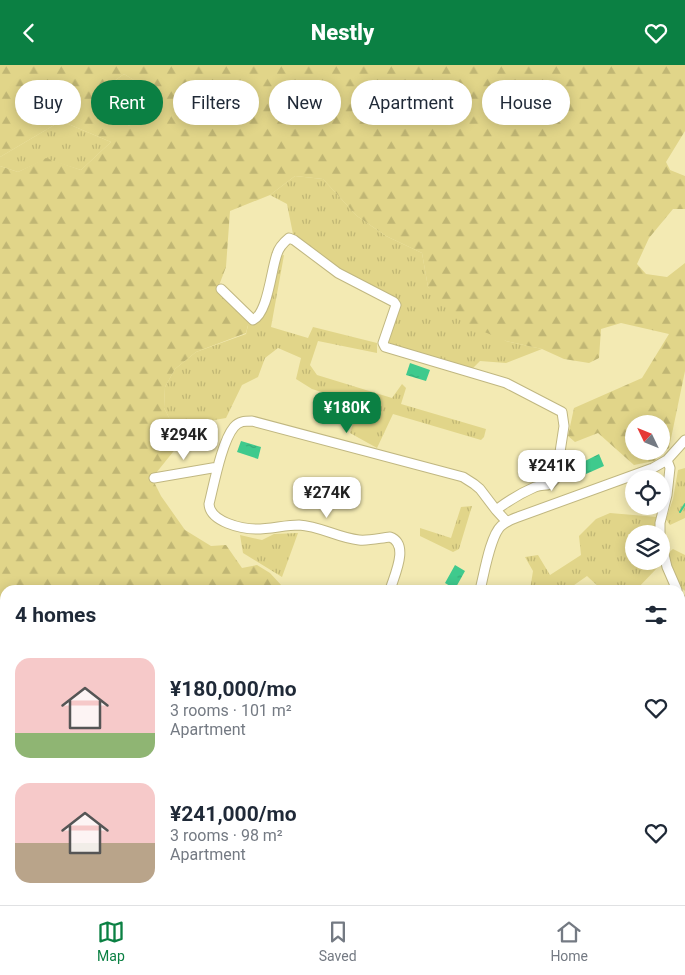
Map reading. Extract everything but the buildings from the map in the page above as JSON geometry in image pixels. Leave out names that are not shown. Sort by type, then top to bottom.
[{"type":"street","points":[[221,289],[253,320],[258,318],[264,305],[277,253],[282,244],[289,238],[338,273],[394,302],[396,305],[383,343],[385,347],[506,383],[562,412],[564,426],[556,478],[545,486],[537,486],[510,499],[496,510]]},
{"type":"street","points":[[392,585],[400,557],[400,547],[390,537],[360,541],[318,528],[299,525],[255,529],[220,520],[213,514],[209,504],[218,467],[228,435],[235,425],[244,421],[252,421],[463,477],[480,489],[507,522]]},
{"type":"street","points":[[670,457],[685,440]]},
{"type":"street","points":[[481,585],[496,531],[507,522],[653,468],[667,460],[670,468],[668,495],[660,525]]},
{"type":"street","points":[[154,478],[218,467]]},
{"type":"street","points":[[668,570],[674,585]]},
{"type":"green space","points":[[0,65],[685,65],[685,131],[666,162],[670,170],[685,176],[685,209],[673,209],[649,238],[637,264],[646,274],[667,277],[685,263],[685,371],[670,443],[670,415],[625,415],[625,457],[598,433],[575,442],[568,436],[574,408],[642,378],[669,334],[621,323],[601,329],[599,358],[589,363],[564,359],[542,349],[506,341],[463,323],[428,287],[422,253],[386,236],[357,216],[323,179],[295,176],[270,195],[230,211],[226,267],[218,288],[249,321],[246,333],[196,352],[175,369],[165,387],[164,408],[177,433],[177,447],[152,478],[161,496],[185,530],[211,546],[226,545],[242,568],[257,565],[270,573],[281,585],[0,585],[0,166],[18,172],[46,158],[81,170],[111,142],[71,125],[81,125],[81,80],[15,80],[15,125],[54,125],[0,157]]},
{"type":"green space","points":[[124,74],[134,80],[116,80]]},
{"type":"green space","points":[[54,125],[71,125],[111,142],[81,170],[46,159],[18,172],[0,166],[0,157]]},
{"type":"green space","points":[[295,176],[323,179],[357,216],[386,236],[422,253],[428,287],[506,341],[542,349],[506,363],[480,361],[473,368],[390,346],[388,341],[399,302],[340,270],[293,234],[287,204],[270,195]]},
{"type":"green space","points":[[284,255],[271,327],[308,338],[313,327],[377,343],[377,353],[318,341],[310,365],[317,375],[392,398],[402,384],[406,388],[401,404],[486,429],[484,437],[481,440],[393,414],[377,448],[350,433],[359,404],[312,389],[296,379],[301,358],[278,348],[265,358],[258,377],[242,385],[226,418],[185,425],[177,433],[164,408],[165,387],[175,369],[196,352],[246,334],[249,321],[264,314],[279,256]]},
{"type":"green space","points":[[628,460],[655,460],[634,465]]},
{"type":"green space","points":[[685,468],[685,518],[670,525],[666,519],[667,515],[670,515],[678,470]]},
{"type":"green space","points":[[472,506],[459,549],[453,552],[420,536],[420,528],[451,538],[461,507]]},
{"type":"green space","points":[[610,513],[657,517],[657,525],[625,525],[625,570],[655,570],[641,585],[597,585],[587,576],[574,585],[531,585],[533,571],[525,557],[538,555],[550,575],[581,555],[579,536],[596,519]]},
{"type":"green space","points":[[298,533],[282,577],[243,553],[240,535],[262,540],[274,534]]},
{"type":"green space","points":[[673,549],[685,555],[685,585],[678,585],[670,559],[670,551]]},
{"type":"water","points":[[410,363],[430,370],[426,381],[406,375]]},
{"type":"water","points":[[241,441],[261,447],[258,459],[237,452]]},
{"type":"water","points":[[599,454],[604,466],[586,474],[581,463]]},
{"type":"water","points":[[455,565],[465,571],[457,585],[445,583]]},
{"type":"waterway","points":[[680,512],[685,504]]}]
